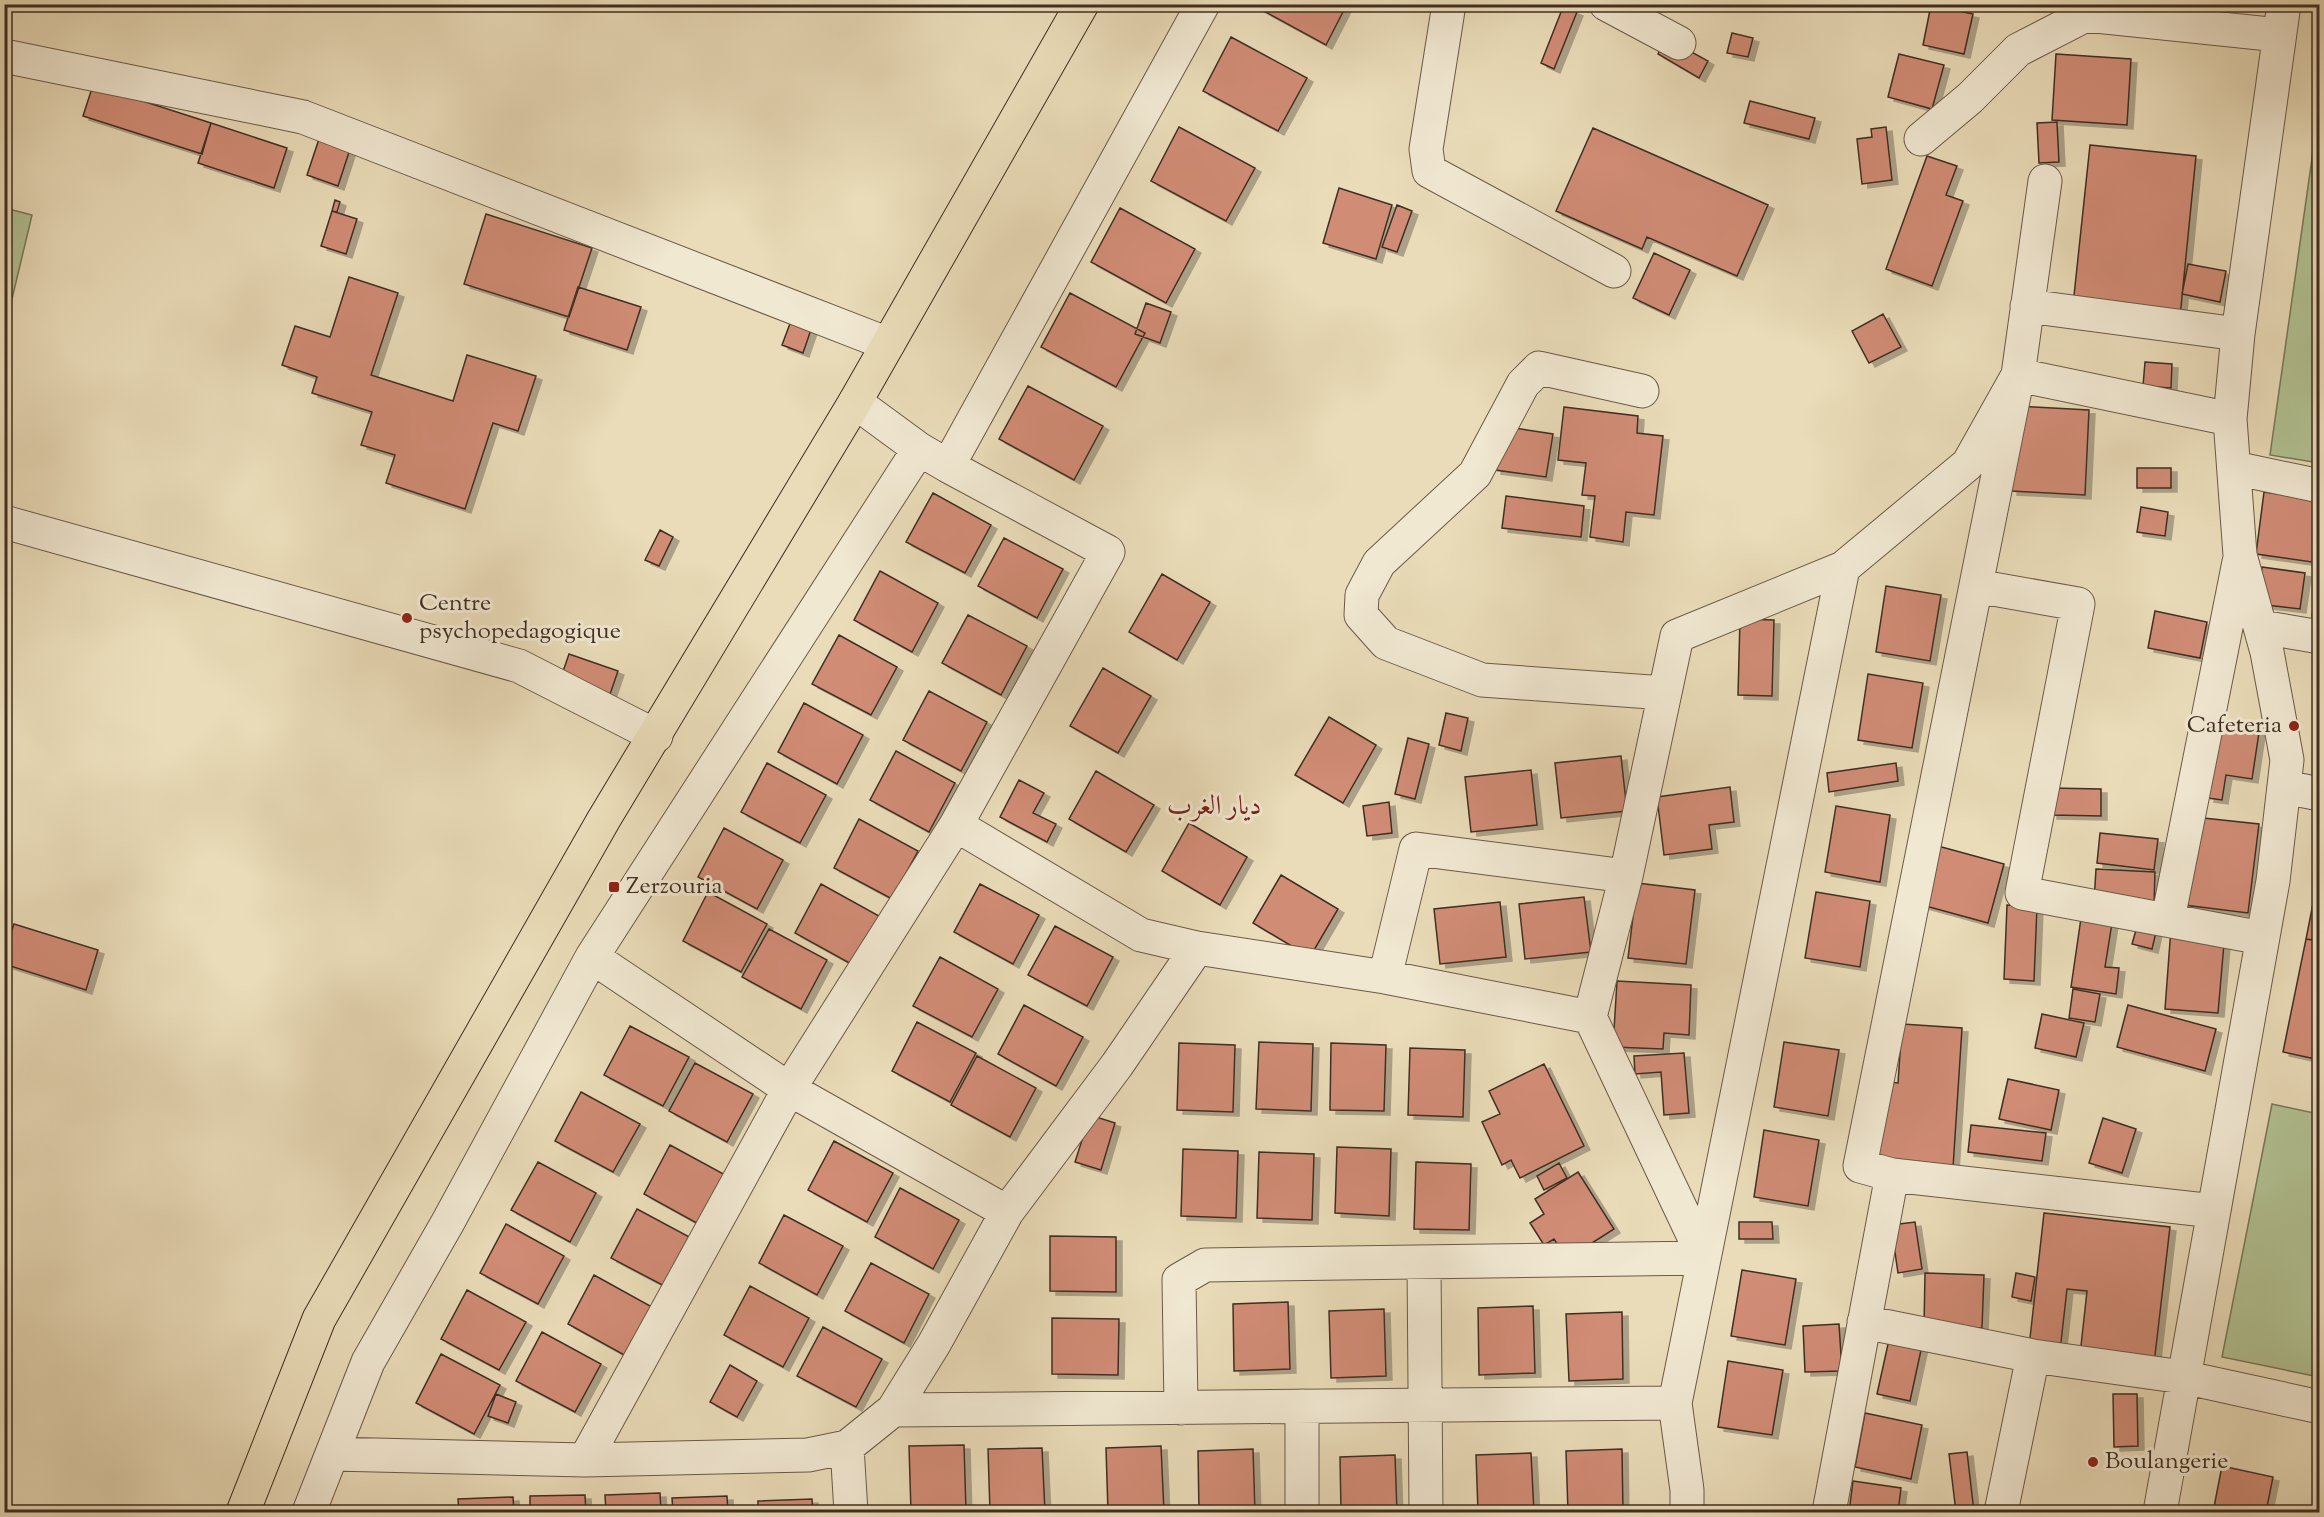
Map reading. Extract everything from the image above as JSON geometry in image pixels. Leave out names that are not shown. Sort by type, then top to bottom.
[{"type":"main road","points":[[243,1512],[319,1319],[604,819],[855,402],[1082,4]]},
{"type":"street","points":[[948,466],[1203,4]]},
{"type":"street","points":[[1449,4],[1426,149],[1429,171],[1614,271]]},
{"type":"street","points":[[1606,4],[1679,43]]},
{"type":"street","points":[[1921,139],[1970,98],[2018,50],[2086,15],[2281,20],[2238,334],[2230,419],[2240,555],[2267,652],[2287,760],[2273,881],[2160,1512]]},
{"type":"street","points":[[4,56],[303,117],[888,344]]},
{"type":"street","points":[[2045,181],[2018,375],[1860,1166],[1892,1175],[2214,1211]]},
{"type":"street","points":[[2027,306],[2238,334]]},
{"type":"street","points":[[1642,391],[1539,368],[1522,384],[1475,474],[1379,563],[1362,595],[1361,615],[1386,643],[1482,680],[1665,693]]},
{"type":"street","points":[[2018,375],[2230,419]]},
{"type":"street","points":[[1704,1258],[1590,1017],[1626,876],[1677,636],[1843,568],[1968,464],[2018,375]]},
{"type":"street","points":[[585,1460],[789,1089],[956,825],[1108,552],[919,449],[855,402]]},
{"type":"street","points":[[309,1512],[368,1362],[448,1222],[592,957],[919,449]]},
{"type":"street","points":[[2234,468],[2319,486]]},
{"type":"street","points":[[4,522],[519,666],[656,736]]},
{"type":"street","points":[[2168,919],[2240,555]]},
{"type":"street","points":[[1687,1512],[1687,1490],[1675,1403],[1843,568]]},
{"type":"street","points":[[1976,586],[2078,604],[2022,893],[2168,919],[2262,939]]},
{"type":"street","points":[[2260,627],[2319,637]]},
{"type":"street","points":[[2284,787],[2319,794]]},
{"type":"street","points":[[956,825],[1141,935],[1197,948],[1384,977],[1590,1017]]},
{"type":"street","points":[[1384,977],[1416,849],[1626,876]]},
{"type":"street","points":[[333,1454],[585,1460],[808,1455],[847,1447],[893,1410],[934,1344],[1007,1212],[1117,1065],[1197,948]]},
{"type":"street","points":[[592,957],[789,1089],[1007,1212]]},
{"type":"street","points":[[1829,1512],[1892,1175]]},
{"type":"street","points":[[1181,1408],[1179,1280],[1205,1265],[1704,1258]]},
{"type":"street","points":[[1424,1262],[1426,1512]]},
{"type":"street","points":[[1864,1322],[2033,1356],[2183,1377],[2319,1407]]},
{"type":"street","points":[[2001,1512],[2033,1356]]},
{"type":"street","points":[[893,1410],[1675,1403]]},
{"type":"street","points":[[1302,1406],[1302,1512]]},
{"type":"street","points":[[847,1447],[851,1512]]},
{"type":"green space","points":[[2319,109],[2320,463],[2270,455]]},
{"type":"green space","points":[[5,208],[32,215],[11,303],[5,301]]},
{"type":"green space","points":[[2272,1104],[2319,1114],[2319,1377],[2222,1357]]},
{"type":"building","points":[[1251,4],[1347,4],[1326,45]]},
{"type":"building","points":[[1931,5],[1973,14],[1964,54],[1923,45]]},
{"type":"building","points":[[1563,7],[1577,12],[1554,69],[1541,63]]},
{"type":"building","points":[[1732,33],[1753,38],[1748,57],[1727,53]]},
{"type":"building","points":[[1231,37],[1307,78],[1278,131],[1203,91]]},
{"type":"building","points":[[1666,38],[1708,61],[1699,78],[1658,54]]},
{"type":"building","points":[[1899,54],[1944,65],[1932,109],[1888,97]]},
{"type":"building","points":[[2056,54],[2131,59],[2127,125],[2052,120]]},
{"type":"building","points":[[93,85],[211,123],[202,154],[83,116]]},
{"type":"building","points":[[1750,101],[1815,118],[1809,139],[1744,123]]},
{"type":"building","points":[[2057,122],[2059,162],[2039,163],[2037,123]]},
{"type":"building","points":[[211,123],[287,148],[274,188],[198,163]]},
{"type":"building","points":[[1179,127],[1255,168],[1226,221],[1151,181]]},
{"type":"building","points":[[1886,127],[1892,180],[1862,184],[1857,139],[1872,137],[1871,129]]},
{"type":"building","points":[[1593,128],[1768,205],[1737,276],[1647,237],[1642,249],[1556,211]]},
{"type":"building","points":[[322,130],[353,140],[338,186],[307,175]]},
{"type":"building","points":[[2090,145],[2196,156],[2180,317],[2073,305]]},
{"type":"building","points":[[1927,156],[1957,166],[1946,195],[1963,201],[1932,286],[1886,269]]},
{"type":"building","points":[[1339,188],[1392,205],[1376,259],[1323,243]]},
{"type":"building","points":[[335,200],[340,202],[337,212],[332,211]]},
{"type":"building","points":[[1397,205],[1412,211],[1397,252],[1382,247]]},
{"type":"building","points":[[1120,208],[1195,249],[1166,303],[1091,262]]},
{"type":"building","points":[[332,211],[357,219],[346,254],[321,246]]},
{"type":"building","points":[[486,214],[592,248],[569,317],[464,284]]},
{"type":"building","points":[[1654,253],[1690,270],[1669,315],[1633,298]]},
{"type":"building","points":[[2188,264],[2226,271],[2220,302],[2182,294]]},
{"type":"building","points":[[349,277],[398,293],[371,375],[453,401],[467,355],[536,376],[518,431],[493,423],[465,509],[386,483],[395,455],[361,445],[372,412],[312,393],[317,377],[282,365],[295,326],[330,337]]},
{"type":"building","points":[[578,287],[641,307],[627,350],[564,330]]},
{"type":"building","points":[[1070,293],[1145,333],[1116,387],[1041,347]]},
{"type":"building","points":[[1146,303],[1171,312],[1160,343],[1135,334]]},
{"type":"building","points":[[795,310],[815,318],[803,353],[782,345]]},
{"type":"building","points":[[1883,314],[1901,347],[1869,363],[1852,331]]},
{"type":"building","points":[[2145,362],[2172,364],[2171,388],[2143,386]]},
{"type":"building","points":[[1028,386],[1103,426],[1074,480],[999,439]]},
{"type":"building","points":[[2016,406],[2089,410],[2085,495],[2011,491]]},
{"type":"building","points":[[1564,407],[1638,416],[1637,433],[1663,436],[1654,515],[1626,512],[1623,542],[1590,537],[1595,496],[1582,495],[1586,463],[1558,460]]},
{"type":"building","points":[[1501,426],[1553,434],[1546,477],[1495,470]]},
{"type":"building","points":[[2137,468],[2171,468],[2171,488],[2137,488]]},
{"type":"building","points":[[2264,492],[2320,500],[2319,563],[2256,554]]},
{"type":"building","points":[[933,493],[991,525],[965,573],[906,542]]},
{"type":"building","points":[[1506,496],[1584,506],[1581,537],[1502,528]]},
{"type":"building","points":[[2141,507],[2168,512],[2165,536],[2137,532]]},
{"type":"building","points":[[660,530],[673,537],[659,566],[645,560]]},
{"type":"building","points":[[1004,538],[1063,569],[1037,618],[978,586]]},
{"type":"building","points":[[2262,567],[2305,573],[2300,609],[2257,604]]},
{"type":"building","points":[[880,571],[938,603],[912,652],[854,620]]},
{"type":"building","points":[[1162,574],[1210,602],[1177,660],[1129,632]]},
{"type":"building","points":[[2317,577],[2320,577],[2320,617],[2312,616]]},
{"type":"building","points":[[1886,586],[1941,595],[1930,661],[1876,652]]},
{"type":"building","points":[[2155,611],[2207,622],[2200,658],[2148,648]]},
{"type":"building","points":[[968,615],[1027,646],[1001,695],[942,663]]},
{"type":"building","points":[[1740,619],[1774,620],[1772,696],[1738,695]]},
{"type":"building","points":[[839,635],[897,667],[871,715],[812,684]]},
{"type":"building","points":[[569,654],[618,671],[607,703],[558,686]]},
{"type":"building","points":[[2314,664],[2320,664],[2320,696],[2315,696]]},
{"type":"building","points":[[1103,668],[1151,696],[1118,753],[1070,726]]},
{"type":"building","points":[[1868,674],[1923,683],[1912,748],[1858,740]]},
{"type":"building","points":[[929,691],[987,722],[961,771],[903,740]]},
{"type":"building","points":[[804,703],[863,735],[837,784],[778,752]]},
{"type":"building","points":[[1446,713],[1468,718],[1461,751],[1439,745]]},
{"type":"building","points":[[1329,717],[1376,745],[1343,803],[1295,775]]},
{"type":"building","points":[[2220,720],[2260,726],[2252,779],[2226,775],[2222,800],[2208,798]]},
{"type":"building","points":[[1408,738],[1429,744],[1415,799],[1395,794]]},
{"type":"building","points":[[896,751],[955,783],[929,832],[870,800]]},
{"type":"building","points":[[1621,756],[1627,811],[1561,818],[1555,763]]},
{"type":"building","points":[[767,763],[826,795],[800,843],[741,812]]},
{"type":"building","points":[[1896,763],[1898,781],[1829,792],[1827,773]]},
{"type":"building","points":[[1531,770],[1537,825],[1471,832],[1465,777]]},
{"type":"building","points":[[1096,771],[1154,805],[1126,852],[1069,819]]},
{"type":"building","points":[[1019,780],[1044,793],[1033,813],[1056,824],[1047,842],[1000,817]]},
{"type":"building","points":[[1730,787],[1734,822],[1709,825],[1712,849],[1664,855],[1657,797]]},
{"type":"building","points":[[2051,788],[2101,789],[2101,816],[2051,815]]},
{"type":"building","points":[[1389,802],[1392,833],[1367,836],[1363,806]]},
{"type":"building","points":[[1836,806],[1890,815],[1880,882],[1825,872]]},
{"type":"building","points":[[2194,817],[2259,824],[2248,913],[2184,905]]},
{"type":"building","points":[[859,819],[918,851],[892,899],[834,868]]},
{"type":"building","points":[[1189,823],[1247,857],[1220,905],[1162,871]]},
{"type":"building","points":[[724,828],[783,860],[757,909],[698,877]]},
{"type":"building","points":[[2100,833],[2158,839],[2154,870],[2097,863]]},
{"type":"building","points":[[1938,846],[2004,864],[1988,923],[1922,905]]},
{"type":"building","points":[[2320,868],[2320,941],[2306,939]]},
{"type":"building","points":[[2096,869],[2155,872],[2154,905],[2094,902]]},
{"type":"building","points":[[1281,875],[1338,909],[1310,957],[1253,923]]},
{"type":"building","points":[[1637,883],[1695,890],[1686,964],[1628,958]]},
{"type":"building","points":[[821,884],[879,916],[853,965],[795,933]]},
{"type":"building","points":[[980,884],[1039,915],[1013,964],[954,932]]},
{"type":"building","points":[[708,892],[767,924],[741,972],[683,941]]},
{"type":"building","points":[[1816,892],[1870,901],[1860,967],[1805,958]]},
{"type":"building","points":[[1584,897],[1591,952],[1525,959],[1519,904]]},
{"type":"building","points":[[1500,902],[1506,957],[1440,964],[1434,909]]},
{"type":"building","points":[[2007,905],[2037,907],[2034,981],[2004,979]]},
{"type":"building","points":[[2081,918],[2112,923],[2105,967],[2119,968],[2116,994],[2071,987]]},
{"type":"building","points":[[2138,923],[2157,928],[2152,949],[2132,944]]},
{"type":"building","points":[[14,924],[98,950],[86,990],[4,964],[4,954]]},
{"type":"building","points":[[1055,926],[1113,957],[1087,1006],[1028,975]]},
{"type":"building","points":[[2171,928],[2225,932],[2218,1013],[2165,1009]]},
{"type":"building","points":[[769,929],[827,960],[801,1009],[742,977]]},
{"type":"building","points":[[2306,939],[2320,941],[2320,1060],[2283,1052]]},
{"type":"building","points":[[940,957],[998,989],[972,1037],[913,1006]]},
{"type":"building","points":[[1617,981],[1691,985],[1689,1035],[1664,1033],[1663,1049],[1613,1047]]},
{"type":"building","points":[[2073,989],[2100,994],[2095,1022],[2069,1018]]},
{"type":"building","points":[[1024,1005],[1083,1037],[1056,1086],[998,1054]]},
{"type":"building","points":[[2128,1005],[2216,1029],[2205,1071],[2117,1047]]},
{"type":"building","points":[[2042,1014],[2084,1023],[2076,1057],[2035,1048]]},
{"type":"building","points":[[917,1022],[976,1053],[950,1102],[892,1071]]},
{"type":"building","points":[[1902,1024],[1962,1028],[1953,1168],[1872,1162],[1878,1081],[1898,1083]]},
{"type":"building","points":[[630,1026],[689,1057],[663,1106],[604,1075]]},
{"type":"building","points":[[1259,1042],[1313,1044],[1311,1111],[1256,1109]]},
{"type":"building","points":[[1784,1042],[1839,1050],[1828,1116],[1774,1107]]},
{"type":"building","points":[[1179,1043],[1235,1045],[1233,1112],[1177,1110]]},
{"type":"building","points":[[1331,1043],[1386,1045],[1384,1111],[1330,1110]]},
{"type":"building","points":[[1410,1048],[1465,1050],[1463,1117],[1408,1115]]},
{"type":"building","points":[[1684,1053],[1689,1113],[1664,1115],[1661,1072],[1635,1074],[1634,1056]]},
{"type":"building","points":[[977,1056],[1036,1088],[1010,1137],[951,1105]]},
{"type":"building","points":[[695,1063],[753,1094],[727,1142],[669,1111]]},
{"type":"building","points":[[1544,1064],[1584,1146],[1520,1178],[1511,1160],[1502,1165],[1482,1122],[1500,1114],[1489,1091]]},
{"type":"building","points":[[2008,1079],[2059,1090],[2051,1130],[1999,1119]]},
{"type":"building","points":[[581,1092],[640,1124],[613,1172],[555,1141]]},
{"type":"building","points":[[1090,1115],[1115,1123],[1101,1170],[1075,1162]]},
{"type":"building","points":[[2103,1118],[2136,1129],[2122,1173],[2089,1163]]},
{"type":"building","points":[[1971,1125],[2046,1133],[2042,1161],[1968,1152]]},
{"type":"building","points":[[1764,1130],[1819,1140],[1808,1206],[1754,1197]]},
{"type":"building","points":[[834,1141],[893,1173],[867,1222],[808,1190]]},
{"type":"building","points":[[670,1145],[729,1177],[702,1226],[644,1194]]},
{"type":"building","points":[[1337,1147],[1391,1149],[1389,1216],[1335,1213]]},
{"type":"building","points":[[1183,1149],[1238,1151],[1236,1218],[1181,1216]]},
{"type":"building","points":[[1259,1152],[1314,1154],[1312,1220],[1257,1218]]},
{"type":"building","points":[[538,1162],[596,1193],[570,1242],[511,1210]]},
{"type":"building","points":[[1416,1162],[1471,1164],[1469,1230],[1414,1229]]},
{"type":"building","points":[[1559,1163],[1567,1178],[1544,1190],[1537,1176]]},
{"type":"building","points":[[1578,1172],[1614,1229],[1567,1259],[1554,1239],[1544,1245],[1530,1223],[1544,1214],[1535,1199]]},
{"type":"building","points":[[900,1188],[959,1220],[933,1269],[875,1237]]},
{"type":"building","points":[[637,1209],[695,1240],[670,1289],[611,1258]]},
{"type":"building","points":[[2044,1213],[2170,1227],[2154,1364],[2080,1355],[2087,1291],[2067,1289],[2060,1351],[2029,1347]]},
{"type":"building","points":[[784,1215],[843,1246],[817,1295],[759,1263]]},
{"type":"building","points":[[1739,1222],[1772,1222],[1773,1239],[1739,1239]]},
{"type":"building","points":[[1915,1222],[1922,1269],[1898,1273],[1891,1225]]},
{"type":"building","points":[[506,1224],[564,1256],[538,1304],[480,1273]]},
{"type":"building","points":[[1050,1236],[1116,1237],[1116,1292],[1050,1291]]},
{"type":"building","points":[[871,1263],[929,1294],[904,1343],[845,1311]]},
{"type":"building","points":[[1742,1270],[1796,1279],[1785,1345],[1731,1336]]},
{"type":"building","points":[[1925,1273],[1984,1275],[1982,1328],[1924,1326]]},
{"type":"building","points":[[2016,1273],[2035,1277],[2031,1301],[2012,1297]]},
{"type":"building","points":[[594,1275],[652,1307],[626,1356],[568,1324]]},
{"type":"building","points":[[750,1286],[809,1318],[783,1367],[724,1335]]},
{"type":"building","points":[[467,1290],[526,1322],[499,1370],[441,1339]]},
{"type":"building","points":[[1288,1302],[1290,1369],[1234,1371],[1233,1304]]},
{"type":"building","points":[[1533,1306],[1535,1373],[1479,1375],[1478,1308]]},
{"type":"building","points":[[1384,1309],[1386,1376],[1331,1378],[1329,1311]]},
{"type":"building","points":[[1622,1312],[1623,1379],[1569,1381],[1566,1314]]},
{"type":"building","points":[[1052,1318],[1119,1319],[1118,1375],[1052,1374]]},
{"type":"building","points":[[1839,1324],[1842,1371],[1805,1372],[1803,1326]]},
{"type":"building","points":[[823,1327],[882,1359],[856,1407],[797,1376]]},
{"type":"building","points":[[542,1332],[601,1364],[575,1412],[516,1381]]},
{"type":"building","points":[[1890,1335],[1923,1341],[1910,1401],[1877,1394]]},
{"type":"building","points":[[441,1354],[500,1385],[474,1434],[416,1403]]},
{"type":"building","points":[[1728,1361],[1783,1370],[1772,1435],[1718,1427]]},
{"type":"building","points":[[730,1365],[757,1381],[737,1417],[710,1402]]},
{"type":"building","points":[[496,1394],[516,1402],[508,1423],[488,1416]]},
{"type":"building","points":[[2113,1394],[2137,1394],[2138,1446],[2114,1447]]},
{"type":"building","points":[[1865,1413],[1922,1425],[1911,1479],[1855,1467]]},
{"type":"building","points":[[964,1445],[966,1511],[911,1512],[909,1446]]},
{"type":"building","points":[[1161,1446],[1164,1512],[1108,1512],[1106,1448]]},
{"type":"building","points":[[1042,1448],[1045,1512],[990,1512],[988,1449]]},
{"type":"building","points":[[1253,1449],[1255,1512],[1199,1512],[1198,1451]]},
{"type":"building","points":[[1622,1449],[1623,1512],[1568,1512],[1566,1451]]},
{"type":"building","points":[[1967,1452],[1974,1512],[1956,1512],[1949,1454]]},
{"type":"building","points":[[1531,1453],[1534,1512],[1478,1512],[1476,1455]]},
{"type":"building","points":[[1395,1455],[1397,1512],[1341,1512],[1340,1457]]},
{"type":"building","points":[[2222,1466],[2273,1477],[2266,1512],[2213,1512]]},
{"type":"building","points":[[1853,1481],[1901,1488],[1898,1512],[1849,1512]]},
{"type":"building","points":[[660,1493],[661,1512],[606,1512],[605,1495]]},
{"type":"building","points":[[585,1495],[586,1512],[530,1512],[530,1496]]},
{"type":"building","points":[[727,1496],[728,1512],[673,1512],[672,1498]]},
{"type":"building","points":[[513,1497],[514,1512],[459,1512],[458,1499]]},
{"type":"building","points":[[812,1499],[813,1512],[758,1512],[758,1501]]},
{"type":"place","name":"Centre psychopedagogique","points":[[407,618]]},
{"type":"place","name":"Cafeteria","points":[[2294,726]]},
{"type":"place","name":"Zerzouria","points":[[614,887]]},
{"type":"place","name":"Boulangerie","points":[[2093,1462]]},
{"type":"district","name":"ديار الغرب","points":[[1214,807]]}]
